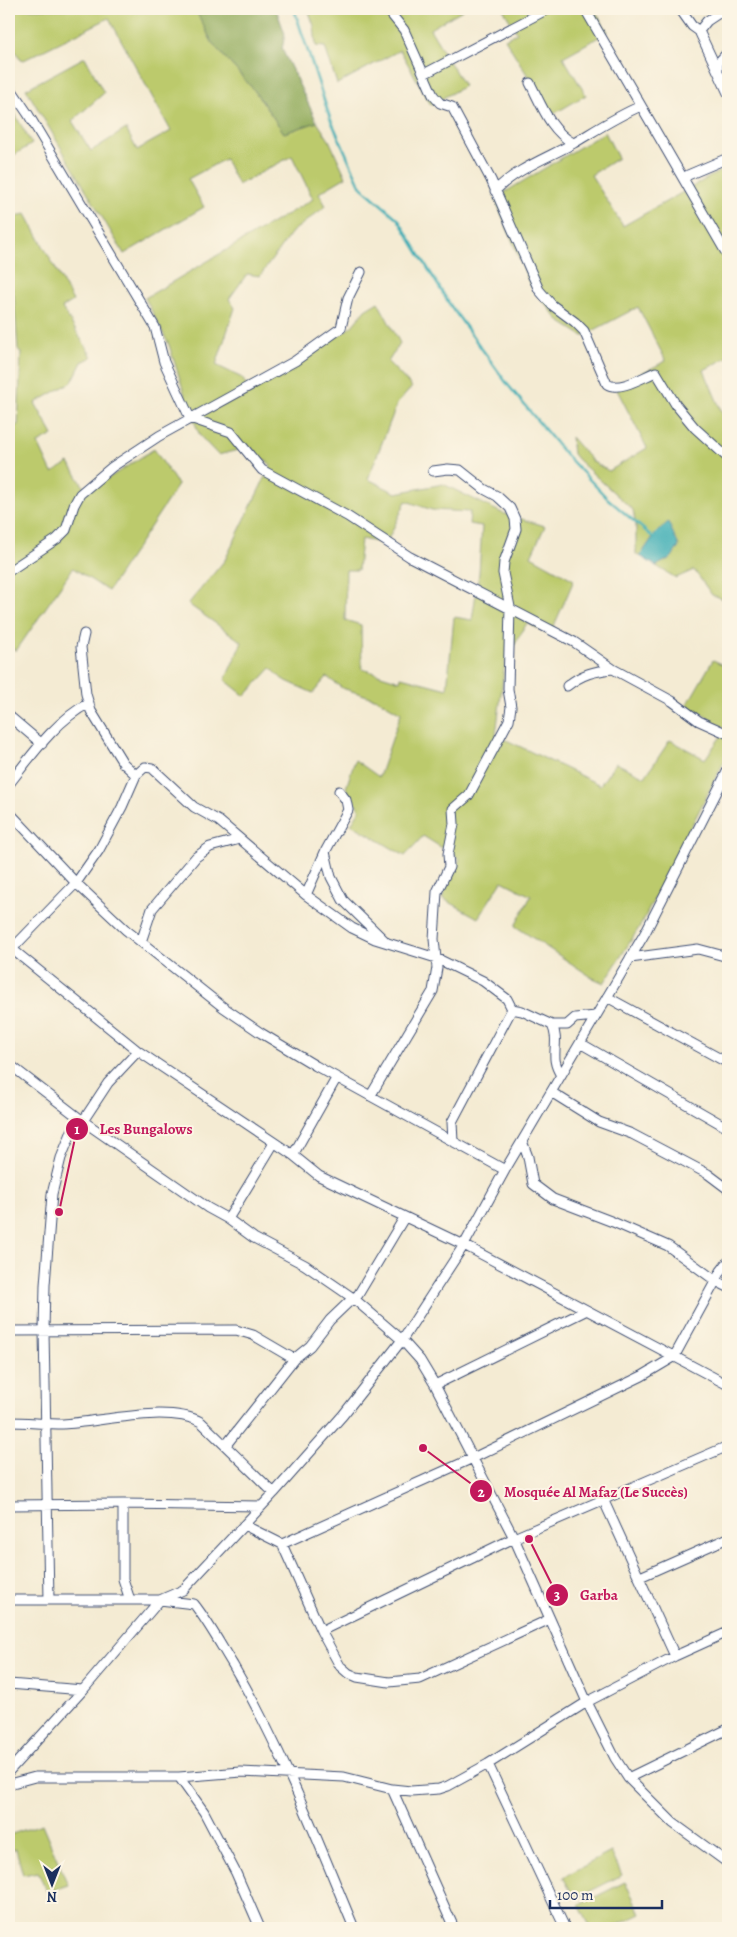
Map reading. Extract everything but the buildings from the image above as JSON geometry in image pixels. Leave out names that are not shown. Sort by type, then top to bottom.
[{"type":"street","points":[[387,9],[404,30],[434,95],[440,103],[452,107],[491,180],[514,230],[538,290],[552,305],[584,331],[607,384],[612,388],[620,387],[656,372],[676,405],[695,428],[728,458]]},
{"type":"street","points":[[424,74],[548,9]]},
{"type":"street","points":[[585,9],[728,256]]},
{"type":"street","points":[[680,9],[692,26],[699,31],[728,93]]},
{"type":"street","points":[[699,31],[707,21],[725,9]]},
{"type":"street","points":[[718,74],[718,63],[728,52]]},
{"type":"street","points":[[530,83],[551,123],[562,136],[574,143]]},
{"type":"street","points":[[9,86],[28,114],[155,327],[164,362],[190,418],[231,432],[262,470],[347,516],[427,566],[510,607],[574,642],[613,669],[672,701],[699,721],[728,734]]},
{"type":"street","points":[[495,191],[506,179],[574,143],[624,113],[641,106]]},
{"type":"street","points":[[684,179],[728,158]]},
{"type":"street","points":[[9,571],[57,539],[66,530],[74,505],[80,494],[112,467],[190,418],[295,361],[341,328],[348,298],[361,272]]},
{"type":"street","points":[[371,1095],[433,991],[437,968],[434,939],[437,892],[449,867],[448,854],[454,824],[453,809],[469,795],[510,720],[511,707],[508,689],[510,607],[503,573],[504,562],[516,529],[515,519],[510,508],[497,496],[484,489],[460,470],[448,468],[433,470]]},
{"type":"street","points":[[84,634],[80,647],[89,704],[97,723],[123,763],[136,775]]},
{"type":"street","points":[[567,686],[579,676],[595,671],[613,669]]},
{"type":"street","points":[[9,784],[42,744],[73,712],[89,704]]},
{"type":"street","points":[[9,716],[42,744]]},
{"type":"street","points":[[10,951],[76,883],[99,850],[122,807],[136,775],[145,768],[152,768],[194,807],[218,821],[306,896],[352,928],[387,943],[436,958],[484,981],[507,999],[512,1008],[552,1025],[567,1025],[575,1018],[596,1016]]},
{"type":"street","points":[[9,1771],[83,1690],[160,1600],[183,1590],[274,1494],[342,1415],[402,1340],[464,1245],[505,1170],[630,958],[692,844],[728,770]]},
{"type":"street","points":[[306,896],[325,852],[348,810],[346,800],[339,791]]},
{"type":"street","points":[[9,812],[76,883],[142,942],[223,1007],[261,1033],[337,1077],[505,1170]]},
{"type":"street","points":[[142,942],[152,909],[196,857],[210,847],[240,839]]},
{"type":"street","points":[[325,852],[331,877],[343,900],[387,943]]},
{"type":"street","points":[[9,938],[10,951],[138,1051],[274,1142],[319,1176],[464,1245],[585,1311],[728,1385]]},
{"type":"street","points":[[630,958],[698,949],[728,957]]},
{"type":"street","points":[[607,997],[728,1063]]},
{"type":"street","points":[[454,1142],[452,1122],[512,1008]]},
{"type":"street","points":[[552,1025],[556,1034],[555,1067],[561,1075]]},
{"type":"street","points":[[580,1043],[728,1128]]},
{"type":"street","points":[[49,1600],[44,1331],[45,1284],[52,1194],[72,1131],[83,1121],[108,1083],[138,1051]]},
{"type":"street","points":[[9,1064],[83,1121],[208,1208],[228,1219],[254,1238],[305,1265],[353,1298],[402,1340],[420,1360],[474,1458],[514,1538],[587,1702],[615,1758],[628,1778],[673,1823],[726,1858]]},
{"type":"street","points":[[293,1156],[337,1077]]},
{"type":"street","points":[[551,1092],[599,1122],[632,1134],[708,1174],[728,1189]]},
{"type":"street","points":[[522,1141],[528,1157],[533,1184],[553,1199],[668,1246],[728,1287]]},
{"type":"street","points":[[228,1219],[274,1142]]},
{"type":"street","points":[[226,1445],[294,1359],[310,1346],[330,1320],[358,1295],[404,1218]]},
{"type":"street","points":[[282,1544],[474,1458],[642,1376],[674,1357],[716,1280],[728,1262]]},
{"type":"street","points":[[435,1385],[585,1311]]},
{"type":"street","points":[[9,1331],[236,1330],[253,1335],[294,1359]]},
{"type":"street","points":[[9,1422],[63,1424],[103,1418],[177,1414],[190,1416],[201,1422],[226,1445],[274,1494]]},
{"type":"street","points":[[321,1631],[514,1538],[728,1446]]},
{"type":"street","points":[[603,1499],[675,1656]]},
{"type":"street","points":[[123,1504],[122,1579],[130,1600]]},
{"type":"street","points":[[9,1505],[261,1506]]},
{"type":"street","points":[[244,1525],[282,1544],[321,1631],[340,1666],[348,1673],[357,1677],[389,1682],[420,1679],[550,1620]]},
{"type":"street","points":[[640,1578],[728,1538]]},
{"type":"street","points":[[9,1600],[160,1600],[194,1604],[206,1619],[247,1689],[290,1774],[354,1928]]},
{"type":"street","points":[[9,1784],[34,1777],[179,1776],[241,1772],[344,1777],[411,1792],[438,1789],[448,1786],[488,1764],[587,1702],[675,1656],[728,1632]]},
{"type":"street","points":[[9,1684],[83,1690]]},
{"type":"street","points":[[628,1778],[728,1729]]},
{"type":"street","points":[[488,1764],[565,1928]]},
{"type":"street","points":[[179,1776],[204,1812],[236,1873],[260,1928]]},
{"type":"street","points":[[392,1789],[454,1928]]},
{"type":"green space","points":[[9,9],[195,9],[213,44],[254,90],[284,133],[317,122],[329,140],[346,177],[319,193],[326,206],[292,232],[260,276],[247,274],[229,299],[235,308],[216,365],[242,378],[247,386],[306,358],[352,326],[365,310],[378,302],[400,343],[388,362],[412,387],[397,404],[368,479],[396,493],[443,484],[502,513],[545,526],[531,556],[574,580],[550,635],[527,623],[505,662],[496,735],[600,785],[616,763],[645,777],[670,740],[705,759],[726,729],[687,705],[713,660],[728,667],[728,754],[642,923],[604,983],[593,978],[515,926],[531,896],[502,881],[478,918],[442,898],[460,859],[423,836],[405,856],[351,824],[360,810],[346,788],[355,760],[379,777],[401,713],[377,699],[342,688],[327,677],[313,693],[282,679],[271,668],[245,696],[225,680],[242,642],[188,604],[225,560],[271,465],[250,447],[218,455],[200,436],[169,345],[145,298],[313,199],[292,156],[238,185],[225,159],[188,179],[204,207],[124,254],[26,89],[85,57],[104,93],[72,121],[91,151],[126,129],[137,150],[171,131],[109,18],[22,61],[9,42]],"holes":[[[406,501],[432,510],[470,512],[469,524],[482,526],[479,573],[472,620],[454,617],[447,689],[401,677],[400,681],[362,669],[361,625],[345,620],[346,570],[358,570],[361,539],[386,544]]]},
{"type":"green space","points":[[195,9],[276,9],[285,34],[282,49],[317,122],[284,133],[254,90],[213,44]]},
{"type":"green space","points":[[308,9],[464,9],[430,29],[464,86],[431,105],[400,50],[337,84],[325,47],[316,46],[314,26]]},
{"type":"green space","points":[[503,9],[594,9],[608,32],[563,57],[586,95],[552,115],[505,39],[517,33]]},
{"type":"green space","points":[[9,104],[32,144],[9,158]]},
{"type":"green space","points":[[605,132],[618,158],[591,175],[623,226],[722,170],[728,184],[728,357],[704,370],[728,427],[728,601],[712,595],[694,570],[676,578],[656,566],[672,557],[655,534],[640,556],[636,554],[636,526],[633,510],[573,454],[571,437],[593,462],[609,471],[647,448],[615,386],[666,361],[638,307],[583,336],[559,321],[529,283],[495,198]]},
{"type":"green space","points":[[26,214],[73,301],[62,308],[92,357],[82,362],[72,382],[35,403],[53,435],[38,443],[52,473],[69,463],[87,492],[154,449],[178,485],[108,591],[73,568],[16,651],[9,645],[9,427],[18,425],[21,353],[18,349],[14,295],[9,276],[9,217]]},
{"type":"green space","points":[[42,1824],[68,1885],[47,1892],[38,1872],[23,1875],[16,1849],[9,1851],[9,1835]]},
{"type":"green space","points":[[611,1852],[622,1875],[575,1899],[563,1877]]},
{"type":"green space","points":[[625,1882],[641,1914],[611,1928],[591,1928],[579,1905]]},
{"type":"water","points":[[668,522],[679,546],[672,557],[656,566],[640,556],[655,534]]},
{"type":"waterway","points":[[294,9],[330,118],[361,187],[398,219],[450,305],[508,385],[565,454],[608,499],[655,539]]},
{"type":"place","name":"Les Bungalows","points":[[59,1212]]},
{"type":"place","name":"Mosquée Al Mafaz (Le Succès)","points":[[423,1448]]},
{"type":"place","name":"Garba","points":[[529,1539]]}]
